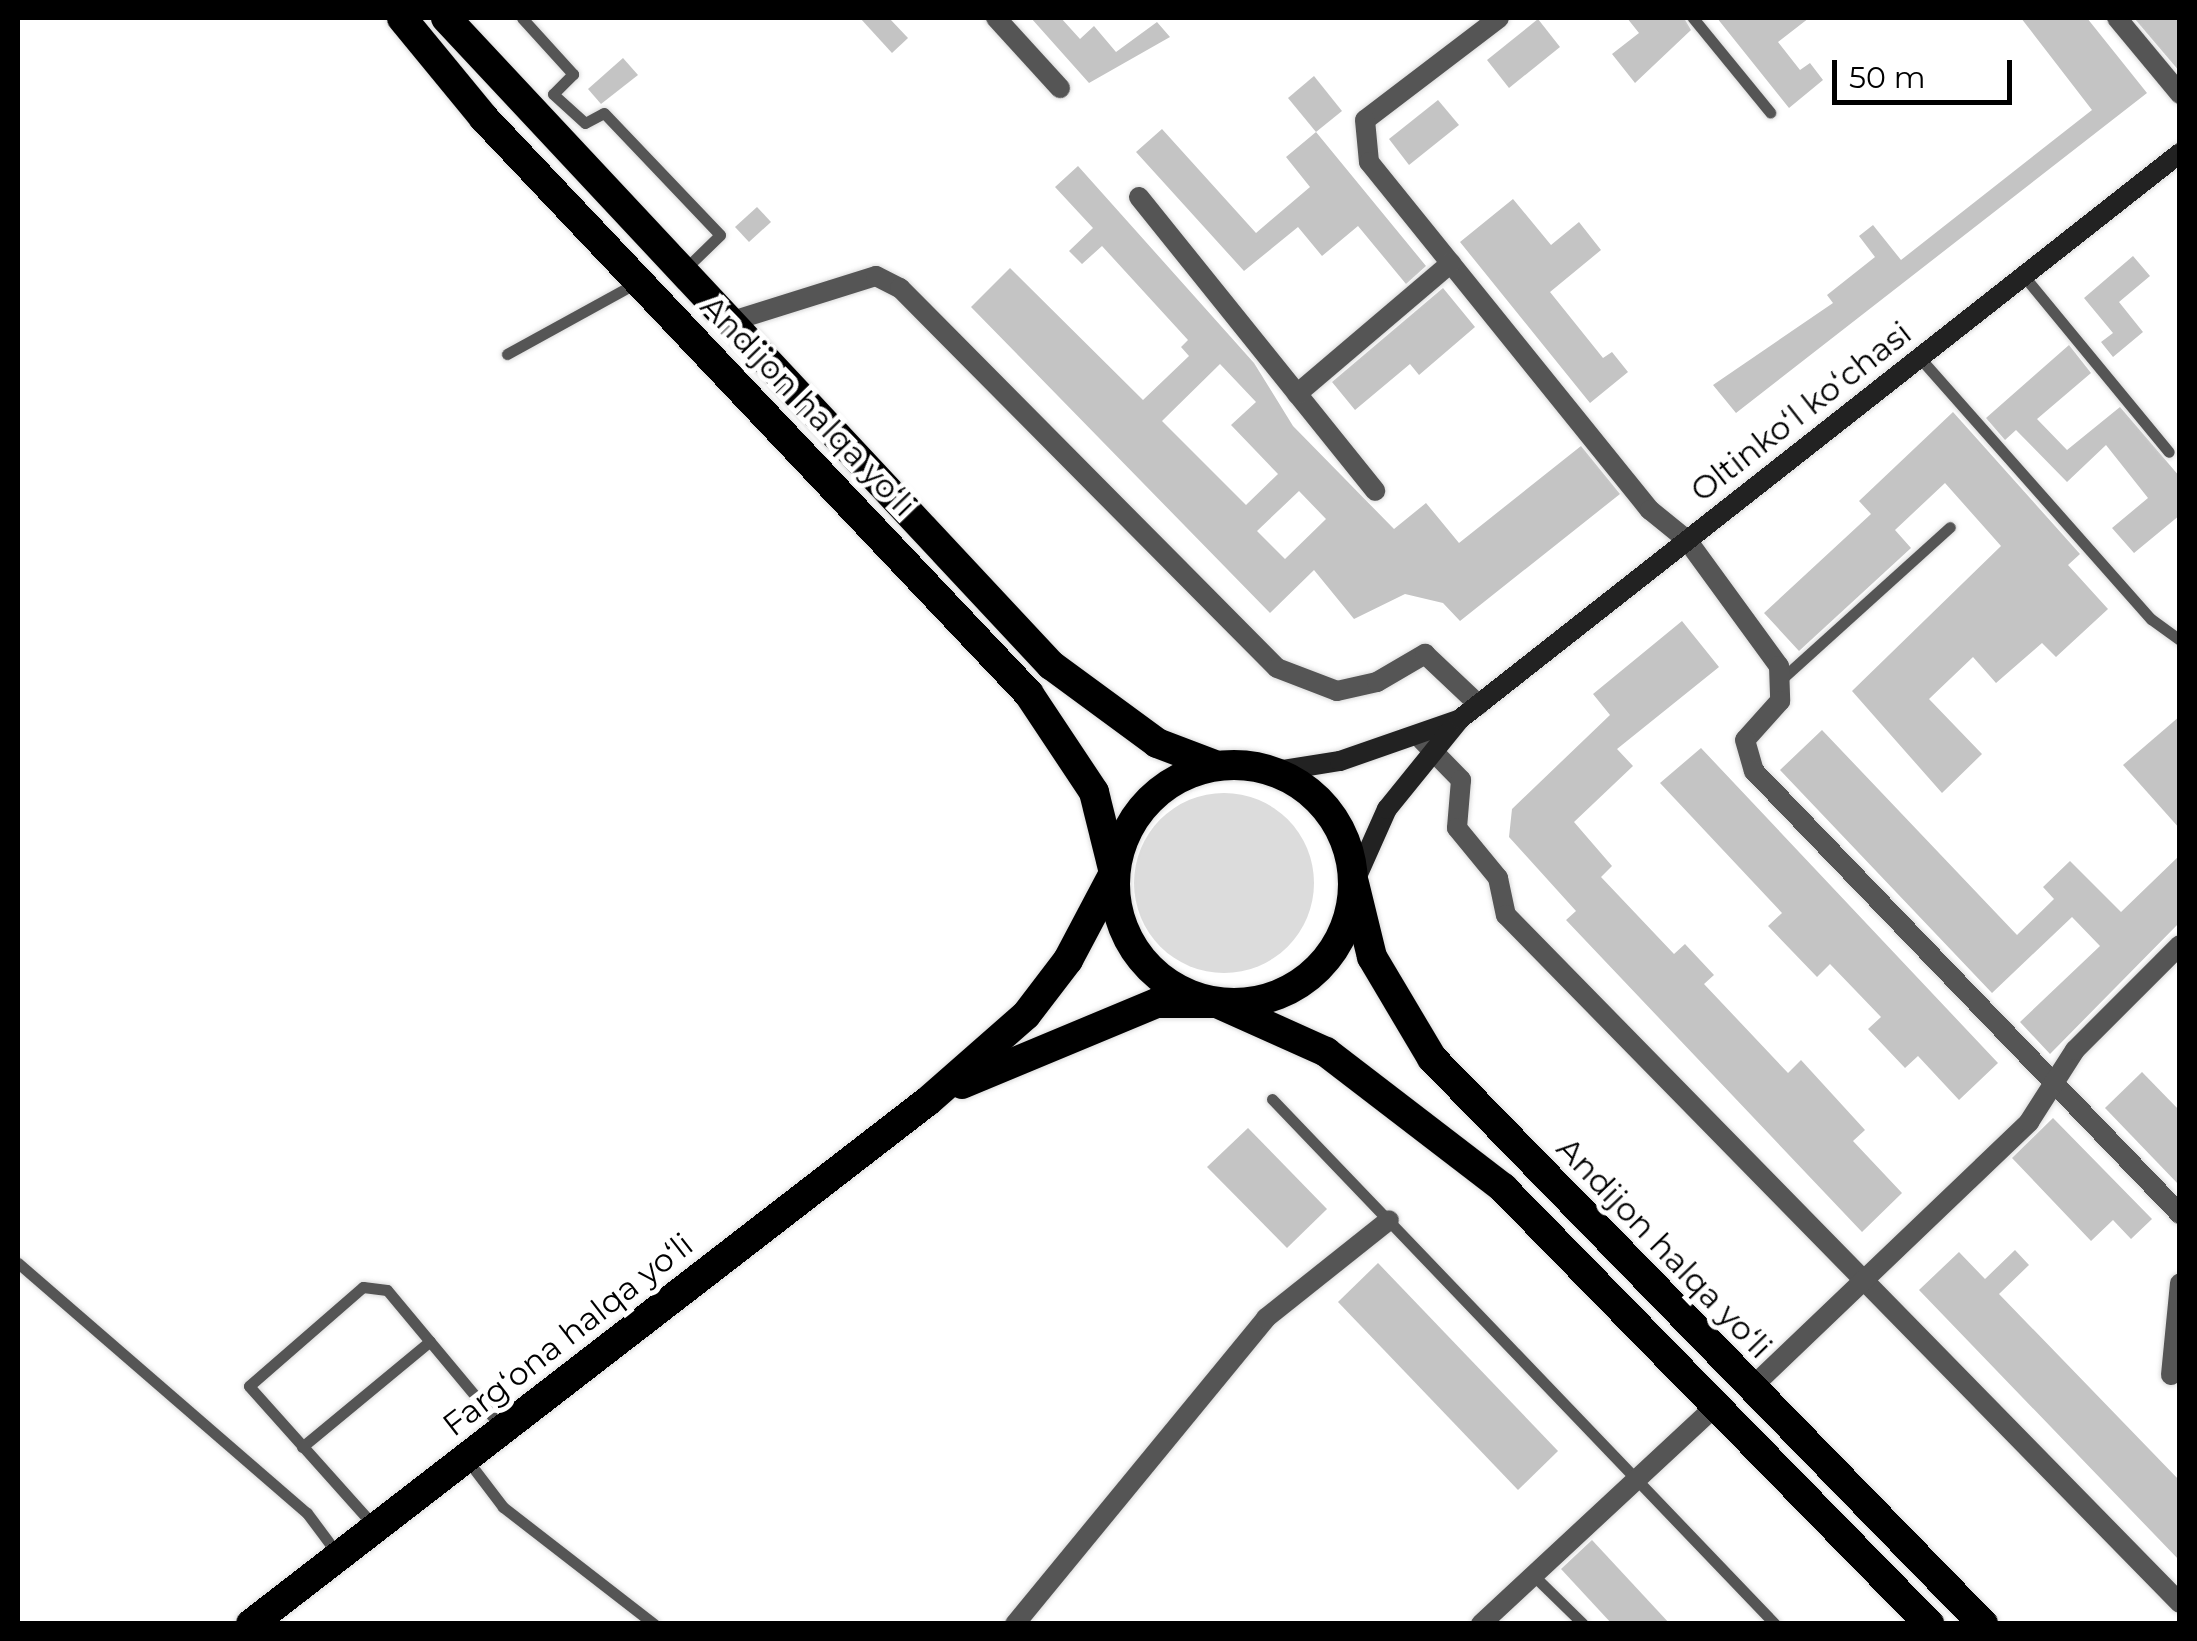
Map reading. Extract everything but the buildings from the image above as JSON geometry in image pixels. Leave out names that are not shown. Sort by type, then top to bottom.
[{"type":"highway","name":"Andijon halqa yo‘li","points":[[402,18],[639,280],[1029,694],[1094,792],[1114,872]]},
{"type":"highway","name":"Andijon halqa yo‘li","points":[[446,18],[680,274],[1051,665],[1158,742],[1215,765]]},
{"type":"highway","points":[[1218,1003],[1296,987],[1334,948],[1354,883],[1334,816],[1277,771],[1215,765],[1146,802],[1114,872],[1129,943],[1167,982],[1326,1052],[1387,1092],[1504,1188],[1929,1624]]},
{"type":"highway","name":"Farg‘ona halqa yo‘li","points":[[251,1624],[928,1101],[1026,1015],[1068,960],[1114,872]]},
{"type":"highway","name":"Andijon halqa yo‘li","points":[[1354,883],[1372,956],[1432,1058],[1983,1624]]},
{"type":"highway","name":"Farg‘ona halqa yo‘li","points":[[928,1101],[1128,1011],[1218,1003]]},
{"type":"main road","name":"Oltinkoʻl koʻchasi","points":[[1354,883],[1387,809],[1460,719],[2180,153]]},
{"type":"main road","name":"Oltinkoʻl koʻchasi","points":[[1277,771],[1417,735],[1460,719]]},
{"type":"street","points":[[996,18],[1060,88]]},
{"type":"street","points":[[1500,18],[1365,120],[1360,140],[1451,263],[1650,510],[1687,540],[1784,676],[1780,701],[1745,740],[1754,772],[2052,1088],[2180,1214]]},
{"type":"street","points":[[2117,18],[2180,94]]},
{"type":"street","points":[[1139,197],[1375,491]]},
{"type":"street","points":[[1297,394],[1451,263]]},
{"type":"street","points":[[726,323],[876,276],[900,288],[1277,668],[1337,691],[1377,682],[1425,654],[1479,705]]},
{"type":"street","points":[[1417,735],[1460,780],[1456,828],[1498,878],[1506,915],[1855,1280],[2180,1602]]},
{"type":"street","points":[[1751,1388],[1855,1280],[2029,1122],[2075,1050],[2180,945]]},
{"type":"street","points":[[1015,1624],[1266,1318],[1389,1220]]},
{"type":"street","points":[[2171,1376],[2180,1283]]},
{"type":"street","points":[[1481,1624],[1633,1476],[1716,1406]]},
{"type":"lane","points":[[522,18],[573,74],[553,94],[585,124],[604,113],[720,235],[680,274]]},
{"type":"lane","points":[[1693,18],[1770,112]]},
{"type":"lane","points":[[2023,275],[2169,452]]},
{"type":"lane","points":[[507,354],[639,280]]},
{"type":"lane","points":[[1919,357],[2150,620],[2180,640]]},
{"type":"lane","points":[[1784,676],[1950,527]]},
{"type":"lane","points":[[1272,1099],[1776,1624]]},
{"type":"lane","points":[[18,1264],[306,1513],[338,1556]]},
{"type":"lane","points":[[375,1527],[249,1386],[363,1287],[387,1290],[503,1429]]},
{"type":"lane","points":[[302,1447],[430,1340]]},
{"type":"lane","points":[[466,1458],[503,1507],[654,1624]]},
{"type":"lane","points":[[1532,1574],[1582,1624]]},
{"type":"shaded area","points":[[1224,793],[1258,800],[1288,819],[1307,849],[1314,883],[1307,917],[1288,947],[1258,966],[1224,973],[1190,966],[1160,947],[1141,917],[1134,883],[1141,849],[1160,819],[1190,800]]}]
